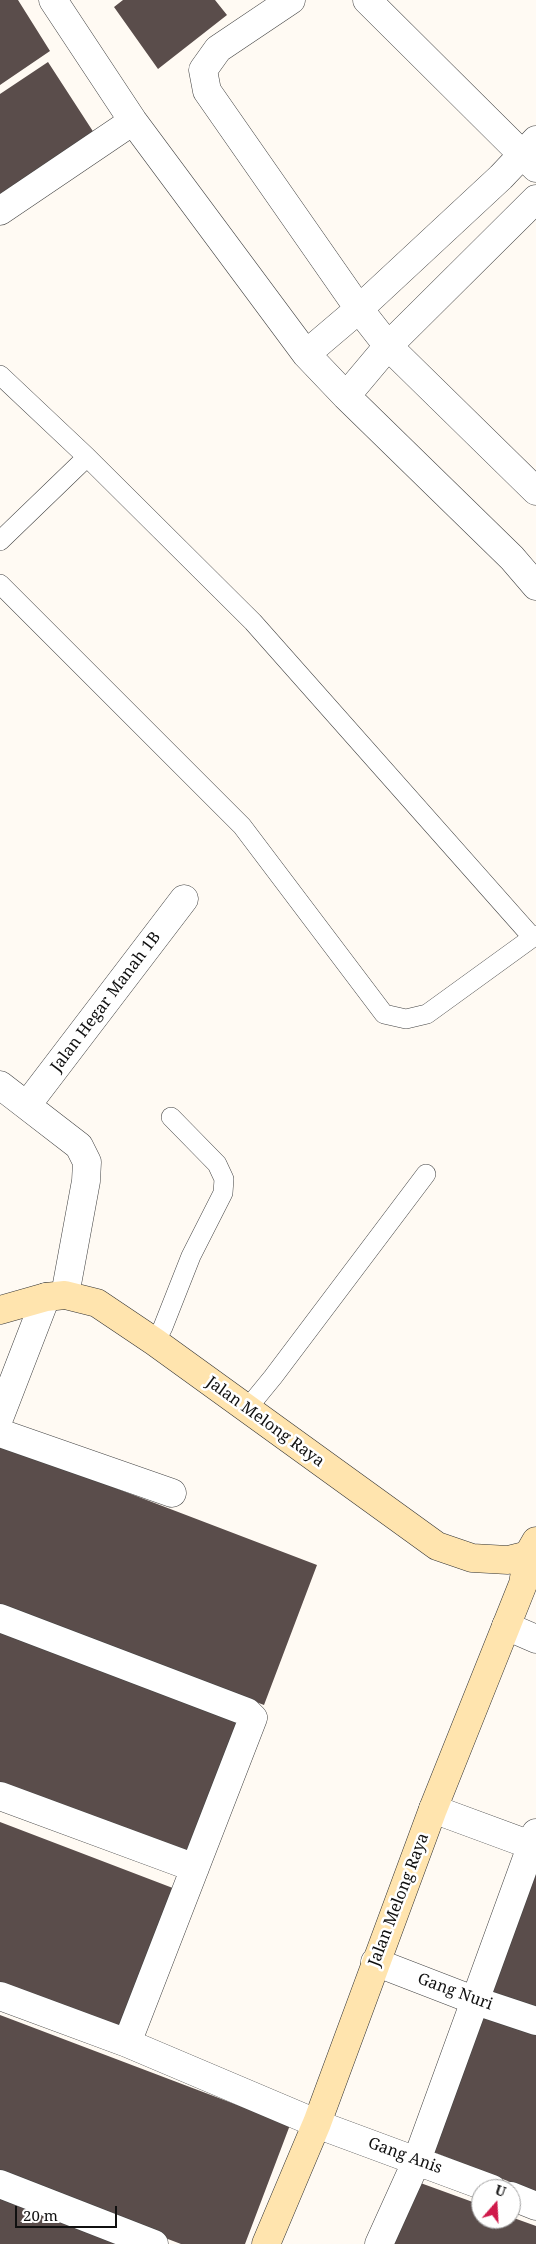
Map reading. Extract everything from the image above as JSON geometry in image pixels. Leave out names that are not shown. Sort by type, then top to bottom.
[{"type":"main road","name":"Jalan Melong Raya","points":[[0,1310],[55,1296],[97,1303],[437,1546],[472,1558],[508,1560],[532,1548]]},
{"type":"main road","name":"Jalan Melong Raya","points":[[266,2244],[317,2123],[433,1809],[523,1584],[532,1548]]},
{"type":"street","points":[[54,0],[133,121],[306,354],[346,396],[512,558],[536,586]]},
{"type":"street","points":[[291,0],[218,49],[203,70],[207,91],[359,310],[388,346],[536,491]]},
{"type":"street","points":[[306,354],[359,310],[500,177],[532,154],[368,0]]},
{"type":"street","points":[[0,211],[133,121]]},
{"type":"street","points":[[346,396],[388,346],[532,202],[500,177]]},
{"type":"street","name":"Jalan Hegar Manah 1B","points":[[27,1105],[184,899]]},
{"type":"street","points":[[0,1085],[79,1146],[87,1162],[86,1181],[55,1296],[0,1416]]},
{"type":"street","points":[[0,1433],[172,1493]]},
{"type":"street","points":[[0,1618],[251,1714],[253,1723],[127,2043]]},
{"type":"street","points":[[506,1626],[536,1639]]},
{"type":"street","points":[[0,1796],[195,1868]]},
{"type":"street","points":[[379,2244],[417,2160],[534,1842],[433,1809]]},
{"type":"street","name":"Gang Nuri","points":[[375,1962],[476,2001],[536,2020]]},
{"type":"street","name":"Gang Anis","points":[[0,1996],[127,2043],[317,2123],[471,2181]]},
{"type":"street","points":[[0,2184],[154,2244]]},
{"type":"street","points":[[521,2200],[536,2206]]},
{"type":"lane","points":[[0,375],[87,457],[253,622],[534,936],[427,1014],[406,1019],[384,1014],[242,826],[0,584]]},
{"type":"lane","points":[[0,541],[87,457]]},
{"type":"lane","points":[[154,1342],[163,1327],[191,1256],[223,1193],[224,1179],[217,1164],[171,1117]]},
{"type":"lane","points":[[246,1410],[426,1174]]},
{"type":"building","points":[[0,0],[18,0],[50,51],[0,85]]},
{"type":"building","points":[[123,0],[215,0],[227,15],[158,69],[114,7]]},
{"type":"building","points":[[48,62],[96,136],[0,197],[0,94]]},
{"type":"building","points":[[0,1444],[317,1565],[264,1705],[0,1605]]},
{"type":"building","points":[[0,1625],[248,1719],[195,1860],[0,1786]]},
{"type":"building","points":[[0,1822],[178,1890],[125,2030],[0,1983]]},
{"type":"building","points":[[536,1863],[536,2019],[484,1999]]},
{"type":"building","points":[[481,2010],[536,2031],[536,2192],[521,2186],[521,2179],[503,2179],[428,2150]]},
{"type":"building","points":[[0,2015],[290,2125],[245,2244],[181,2244],[0,2175]]},
{"type":"building","points":[[415,2181],[471,2201],[471,2229],[521,2229],[521,2221],[536,2226],[536,2244],[391,2244]]},
{"type":"building","points":[[0,2193],[135,2244],[0,2244]]}]
